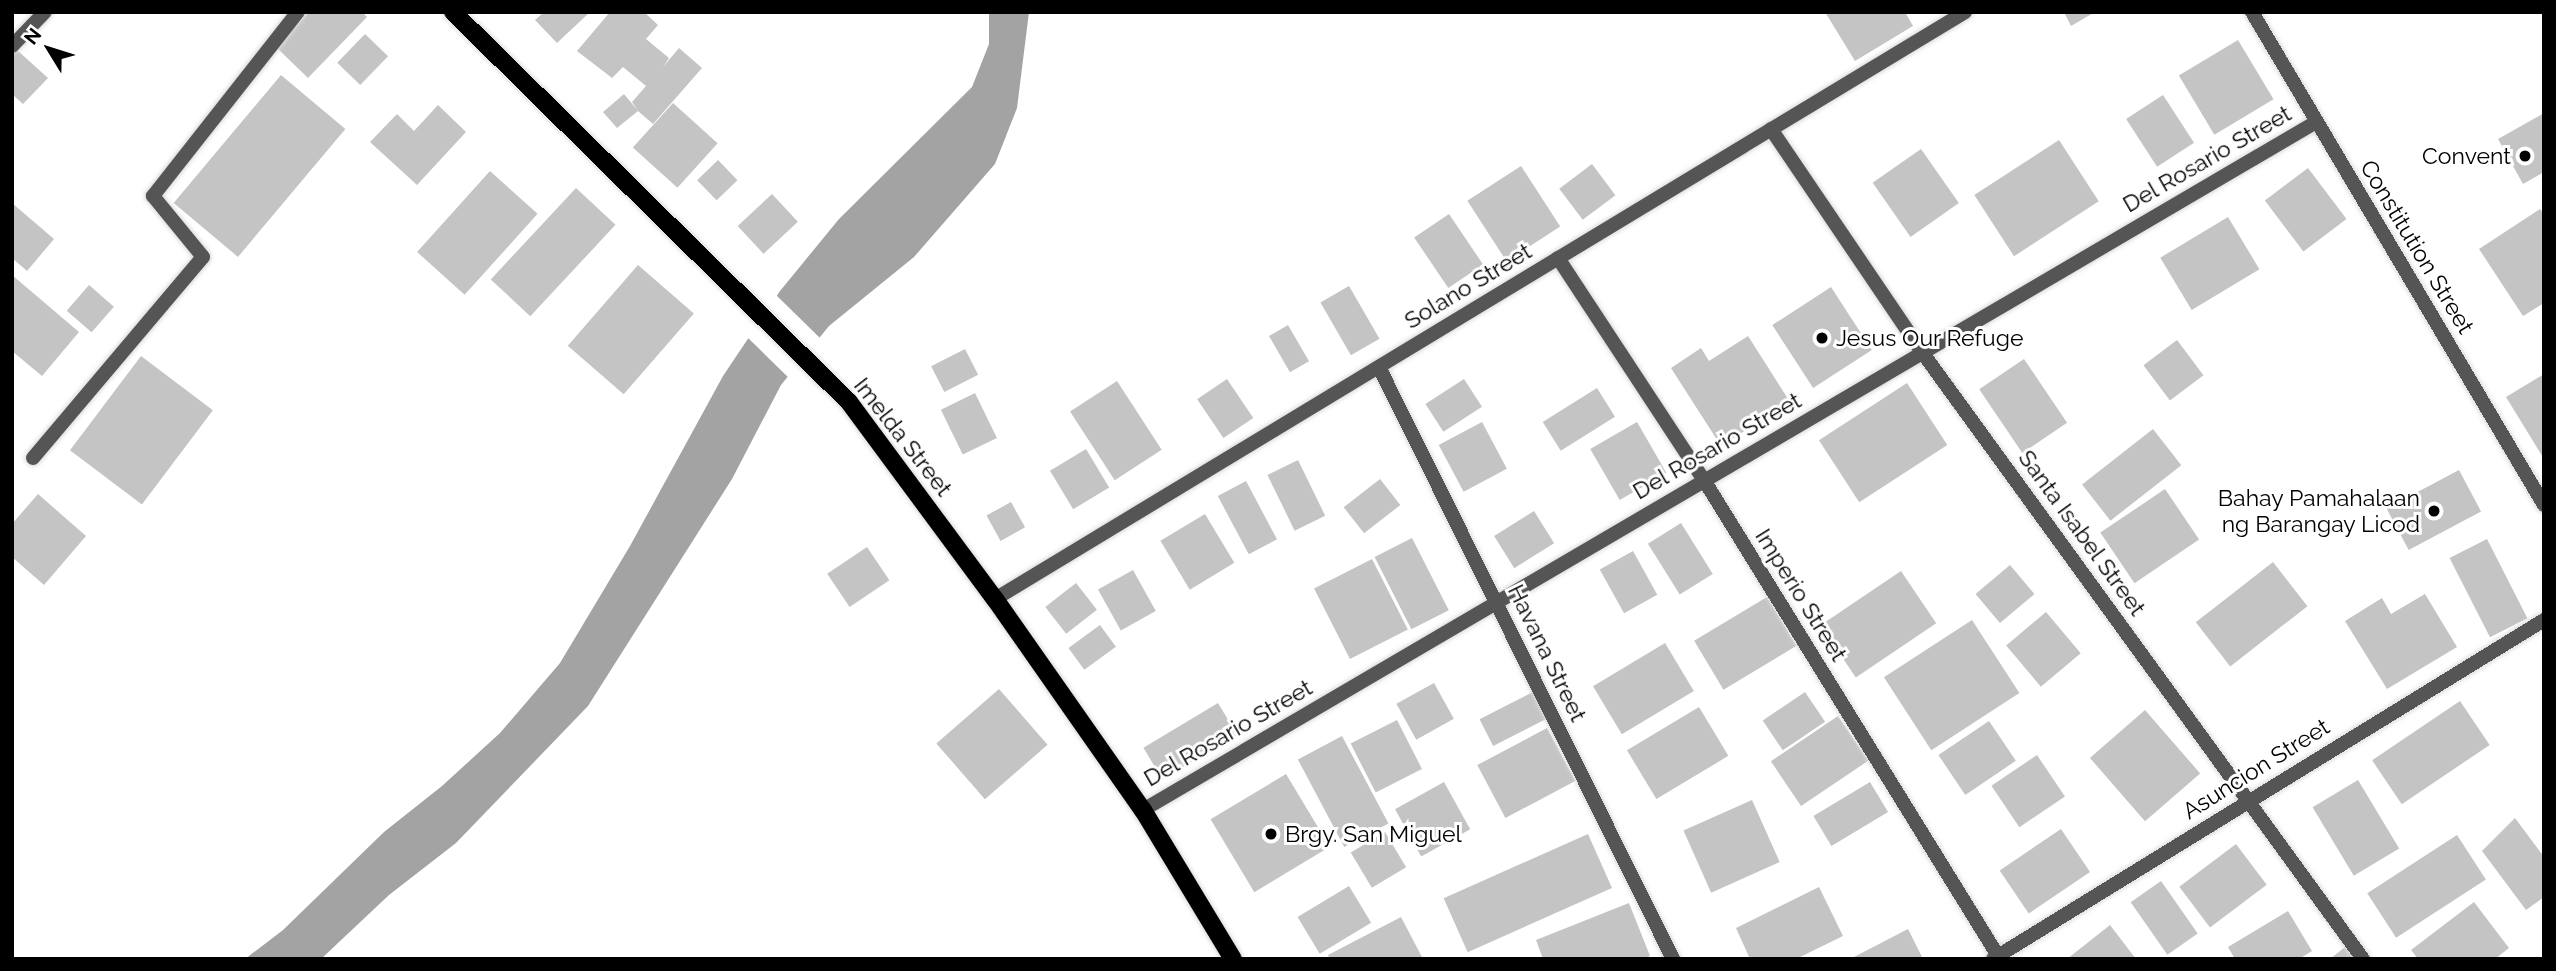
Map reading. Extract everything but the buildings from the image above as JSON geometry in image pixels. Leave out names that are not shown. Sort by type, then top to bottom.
[{"type":"main road","name":"Imelda Street","points":[[453,12],[849,402],[995,599],[1143,810],[1233,959]]},
{"type":"street","points":[[12,46],[45,12]]},
{"type":"street","points":[[33,458],[203,257],[153,196],[298,12]]},
{"type":"street","name":"Solano Street","points":[[995,599],[1965,12]]},
{"type":"street","name":"Constitution Street","points":[[2252,12],[2544,505]]},
{"type":"street","name":"Del Rosario Street","points":[[1143,810],[2316,122]]},
{"type":"street","name":"Santa Isabel Street","points":[[1772,129],[1922,352],[2363,959]]},
{"type":"street","name":"Imperio Street","points":[[1558,258],[1704,480],[1997,958]]},
{"type":"street","name":"Havana Street","points":[[1379,367],[1673,959]]},
{"type":"street","name":"Asuncion Street","points":[[1997,958],[2249,799],[2544,620]]},
{"type":"shaded area","points":[[989,12],[1029,12],[1017,108],[995,164],[914,257],[829,326],[781,385],[732,479],[588,706],[456,843],[389,895],[321,959],[245,959],[283,930],[384,832],[442,786],[500,733],[560,663],[630,546],[723,376],[780,291],[839,219],[972,87],[989,44]]},
{"type":"pier","points":[[774,293],[822,340],[790,379],[746,336]]},
{"type":"place","name":"Convent","points":[[2525,156]]},
{"type":"place","name":"Jesus Our Refuge","points":[[1822,338]]},
{"type":"place","name":"Bahay Pamahalaan ng Barangay Licod","points":[[2434,511]]},
{"type":"place","name":"Brgy. San Miguel","points":[[1271,834]]}]
